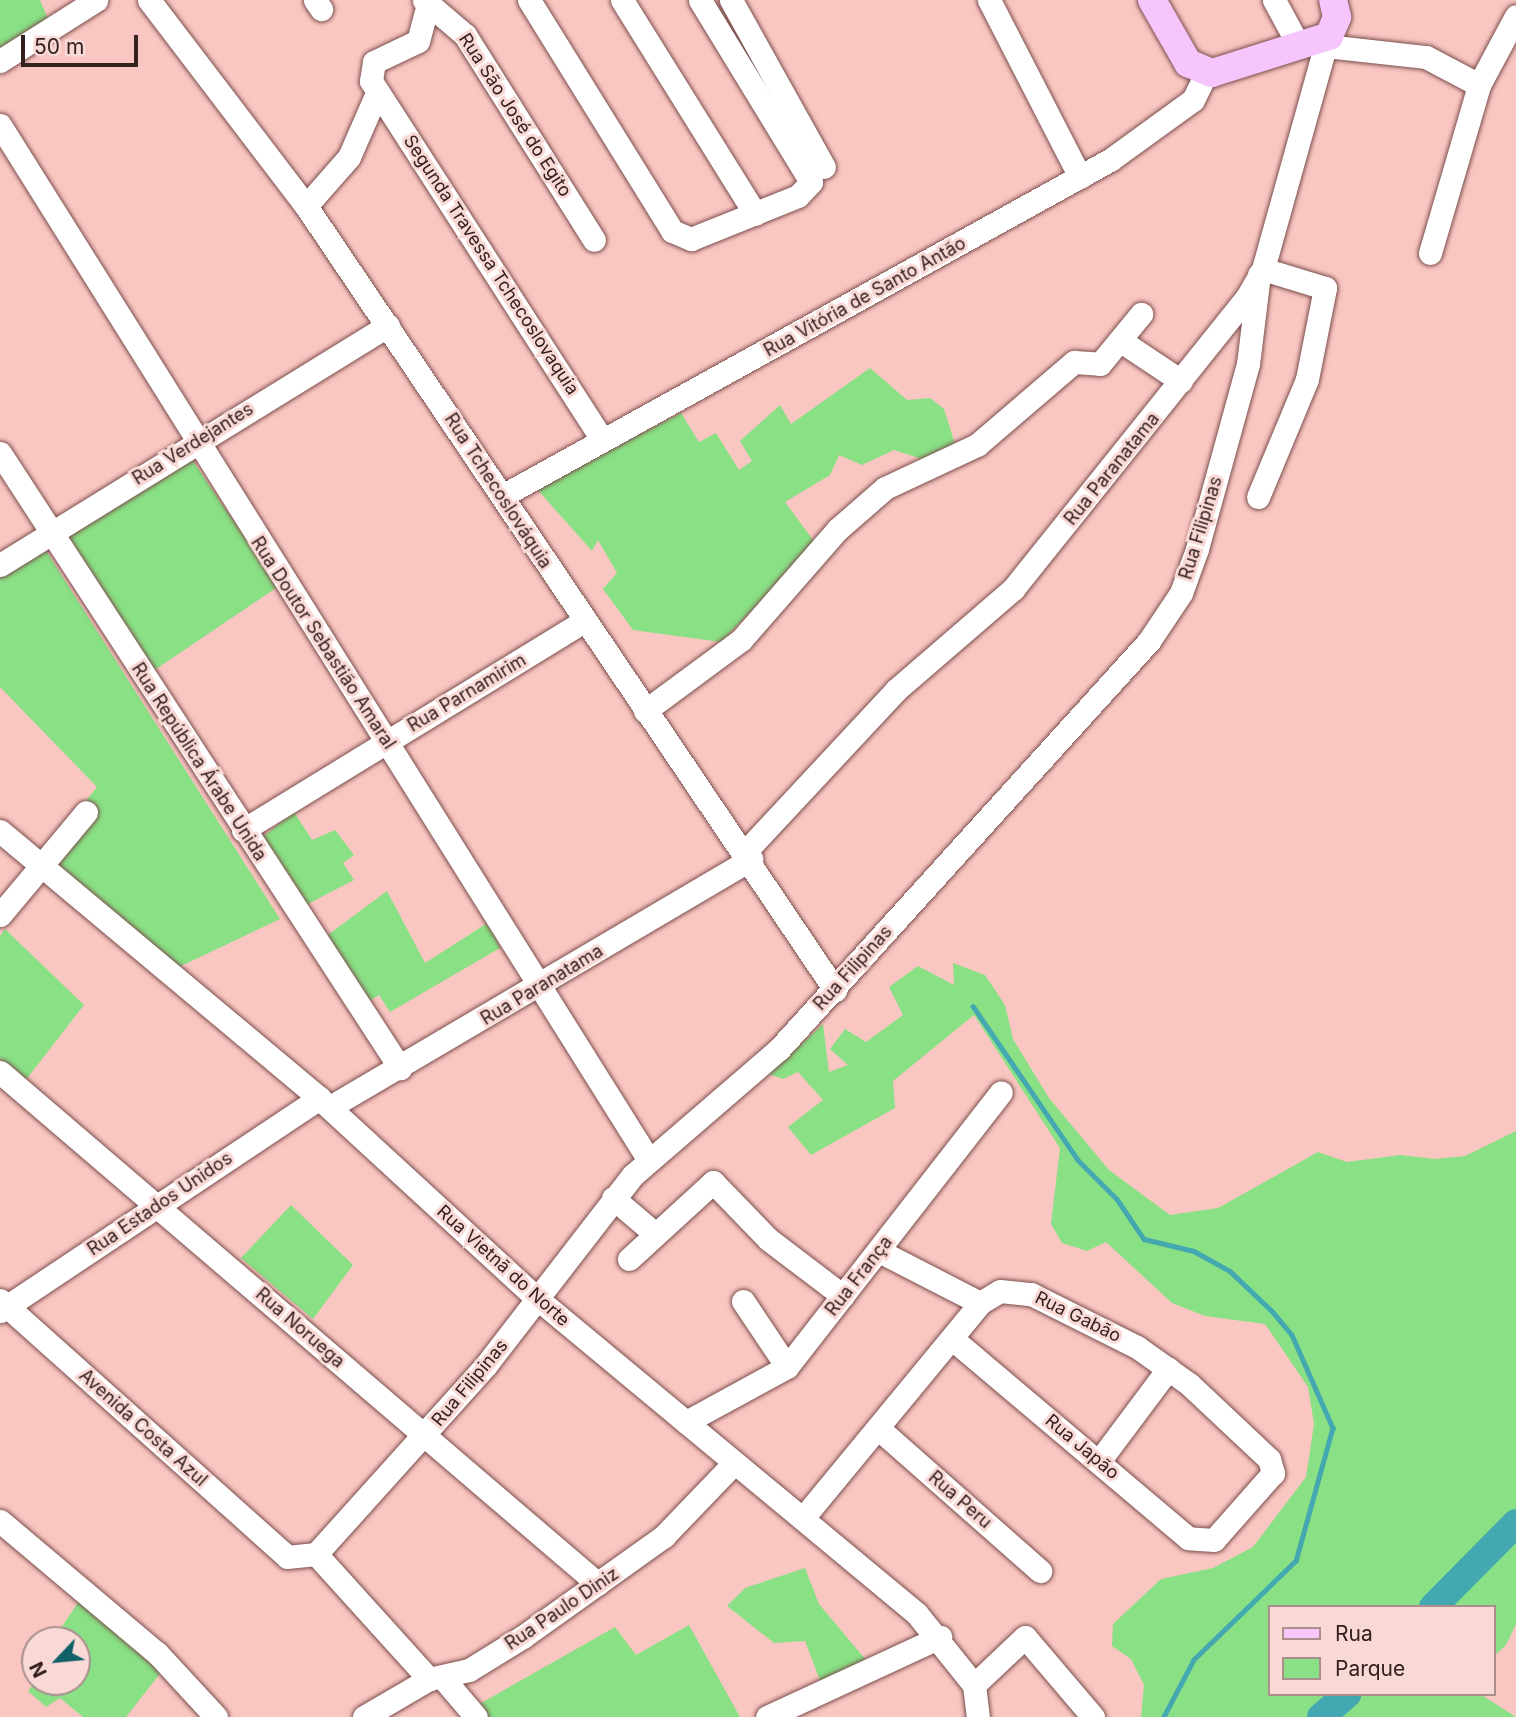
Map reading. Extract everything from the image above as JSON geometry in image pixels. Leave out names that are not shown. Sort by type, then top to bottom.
[{"type":"main road","points":[[1152,0],[1179,51],[1206,73],[1318,43]]},
{"type":"main road","name":"Rua Paranatama","points":[[1318,43],[1337,17],[1333,0]]},
{"type":"street","points":[[0,61],[96,0]]},
{"type":"street","name":"Rua Tchecoslováquia","points":[[149,0],[306,205],[645,711],[749,855],[835,990]]},
{"type":"street","points":[[529,0],[672,232],[691,240],[798,196],[811,183],[700,0]]},
{"type":"street","points":[[622,0],[755,214]]},
{"type":"street","points":[[731,0],[824,167]]},
{"type":"street","points":[[989,0],[1080,177]]},
{"type":"street","points":[[1274,0],[1318,43],[1426,57],[1479,85]]},
{"type":"street","points":[[306,205],[349,157],[377,93],[370,66],[418,41],[426,2]]},
{"type":"street","name":"Rua São José do Egito","points":[[426,2],[465,35],[594,240]]},
{"type":"street","points":[[1430,253],[1479,85],[1516,16]]},
{"type":"street","name":"Rua Paranatama","points":[[324,1103],[400,1068],[540,986],[749,855],[896,690],[1013,589],[1181,381],[1261,272],[1318,43]]},
{"type":"street","name":"Rua Vitória de Santo Antão","points":[[502,496],[1080,177],[1180,111],[1200,91],[1206,73]]},
{"type":"street","name":"Segunda Travessa Tchecoslovaquia","points":[[377,93],[602,439]]},
{"type":"street","name":"Rua Doutor Sebastião Amaral","points":[[0,125],[195,442],[648,1159]]},
{"type":"street","points":[[1258,498],[1307,379],[1325,288],[1261,272]]},
{"type":"street","name":"Rua Filipinas","points":[[316,1554],[425,1438],[539,1300],[613,1198],[648,1159],[779,1049],[1149,641],[1181,593],[1248,363],[1261,272]]},
{"type":"street","points":[[645,711],[741,640],[838,529],[885,488],[977,445],[1074,362],[1100,364],[1141,314]]},
{"type":"street","name":"Rua Verdejantes","points":[[0,565],[388,325]]},
{"type":"street","points":[[1121,341],[1181,381]]},
{"type":"street","name":"Rua República Árabe Unida","points":[[0,453],[50,534],[400,1068]]},
{"type":"street","name":"Rua Parnamirim","points":[[243,830],[584,621]]},
{"type":"street","points":[[0,915],[86,812]]},
{"type":"street","name":"Rua Vietnã do Norte","points":[[0,831],[324,1103],[539,1300],[803,1518],[940,1637],[974,1685],[978,1717]]},
{"type":"street","name":"Rua Noruega","points":[[0,1072],[598,1584]]},
{"type":"street","name":"Rua França","points":[[686,1422],[787,1367],[1001,1093]]},
{"type":"street","name":"Rua Estados Unidos","points":[[2,1306],[158,1205],[324,1103]]},
{"type":"street","points":[[629,1259],[653,1232],[713,1182],[768,1239],[843,1296]]},
{"type":"street","points":[[613,1198],[653,1232]]},
{"type":"street","points":[[803,1518],[954,1340],[979,1303],[879,1251]]},
{"type":"street","name":"Rua Gabão","points":[[979,1303],[1000,1291],[1031,1294],[1096,1322],[1168,1369],[1273,1467],[1268,1482],[1214,1540]]},
{"type":"street","points":[[743,1301],[787,1367]]},
{"type":"street","name":"Avenida Costa Azul","points":[[2,1306],[287,1557],[316,1554]]},
{"type":"street","name":"Rua Japão","points":[[954,1340],[1100,1460],[1188,1538],[1214,1540]]},
{"type":"street","points":[[1100,1460],[1168,1369]]},
{"type":"street","name":"Rua Peru","points":[[879,1429],[1040,1571]]},
{"type":"street","name":"Rua Paulo Diniz","points":[[364,1717],[436,1678],[488,1659],[598,1584],[703,1503],[734,1463]]},
{"type":"street","points":[[0,1521],[157,1653],[216,1717]]},
{"type":"street","points":[[316,1554],[476,1717]]},
{"type":"street","points":[[767,1717],[940,1637]]},
{"type":"street","points":[[974,1685],[1025,1637],[1093,1717]]},
{"type":"green space","points":[[0,0],[40,0],[48,19],[0,52]]},
{"type":"green space","points":[[870,368],[907,400],[930,398],[944,409],[956,447],[925,460],[894,450],[862,465],[839,455],[830,475],[785,502],[816,544],[721,642],[633,630],[603,589],[617,573],[598,540],[592,551],[536,488],[681,413],[699,442],[716,433],[739,470],[752,461],[740,441],[780,405],[791,424]]},
{"type":"green space","points":[[189,455],[278,587],[153,671],[64,539]]},
{"type":"green space","points":[[43,546],[280,919],[179,967],[43,854],[97,787],[0,687],[0,575]]},
{"type":"green space","points":[[294,812],[312,840],[335,830],[354,855],[343,863],[354,880],[304,906],[260,839]]},
{"type":"green space","points":[[387,891],[425,963],[489,922],[500,948],[390,1012],[379,995],[368,1002],[325,937]]},
{"type":"green space","points":[[5,929],[84,1005],[25,1081],[0,1059],[0,936]]},
{"type":"green space","points":[[953,963],[985,975],[1005,1005],[1013,1039],[1049,1098],[1109,1170],[1170,1215],[1218,1208],[1318,1152],[1347,1162],[1400,1155],[1435,1159],[1465,1156],[1516,1131],[1516,1624],[1506,1645],[1495,1655],[1495,1605],[1268,1605],[1268,1696],[1483,1696],[1516,1717],[1141,1717],[1144,1685],[1131,1659],[1112,1646],[1113,1624],[1161,1579],[1213,1568],[1253,1547],[1306,1477],[1314,1424],[1308,1387],[1265,1324],[1205,1316],[1172,1303],[1106,1242],[1087,1251],[1062,1243],[1051,1224],[1060,1148],[974,1015],[893,1081],[895,1108],[811,1155],[788,1127],[823,1100],[798,1072],[783,1079],[769,1074],[823,1024],[829,1072],[848,1065],[830,1049],[845,1029],[866,1042],[903,1015],[889,987],[918,966],[954,985]]},
{"type":"green space","points":[[291,1205],[353,1265],[313,1319],[241,1258]]},
{"type":"green space","points":[[805,1568],[819,1604],[866,1660],[821,1683],[805,1641],[774,1643],[727,1606],[745,1588]]},
{"type":"green space","points":[[79,1601],[162,1671],[126,1717],[83,1717],[60,1698],[46,1707],[34,1696],[91,1696],[91,1626],[62,1626]]},
{"type":"green space","points":[[689,1625],[740,1717],[486,1717],[476,1706],[615,1627],[636,1655]]},
{"type":"waterway","points":[[973,1006],[1078,1160],[1117,1199],[1144,1239],[1194,1251],[1230,1271],[1272,1311],[1292,1335],[1333,1428],[1296,1561],[1194,1660],[1164,1717]]},
{"type":"waterway","points":[[1435,1605],[1516,1523]]},
{"type":"waterway","points":[[1321,1717],[1345,1696]]}]
